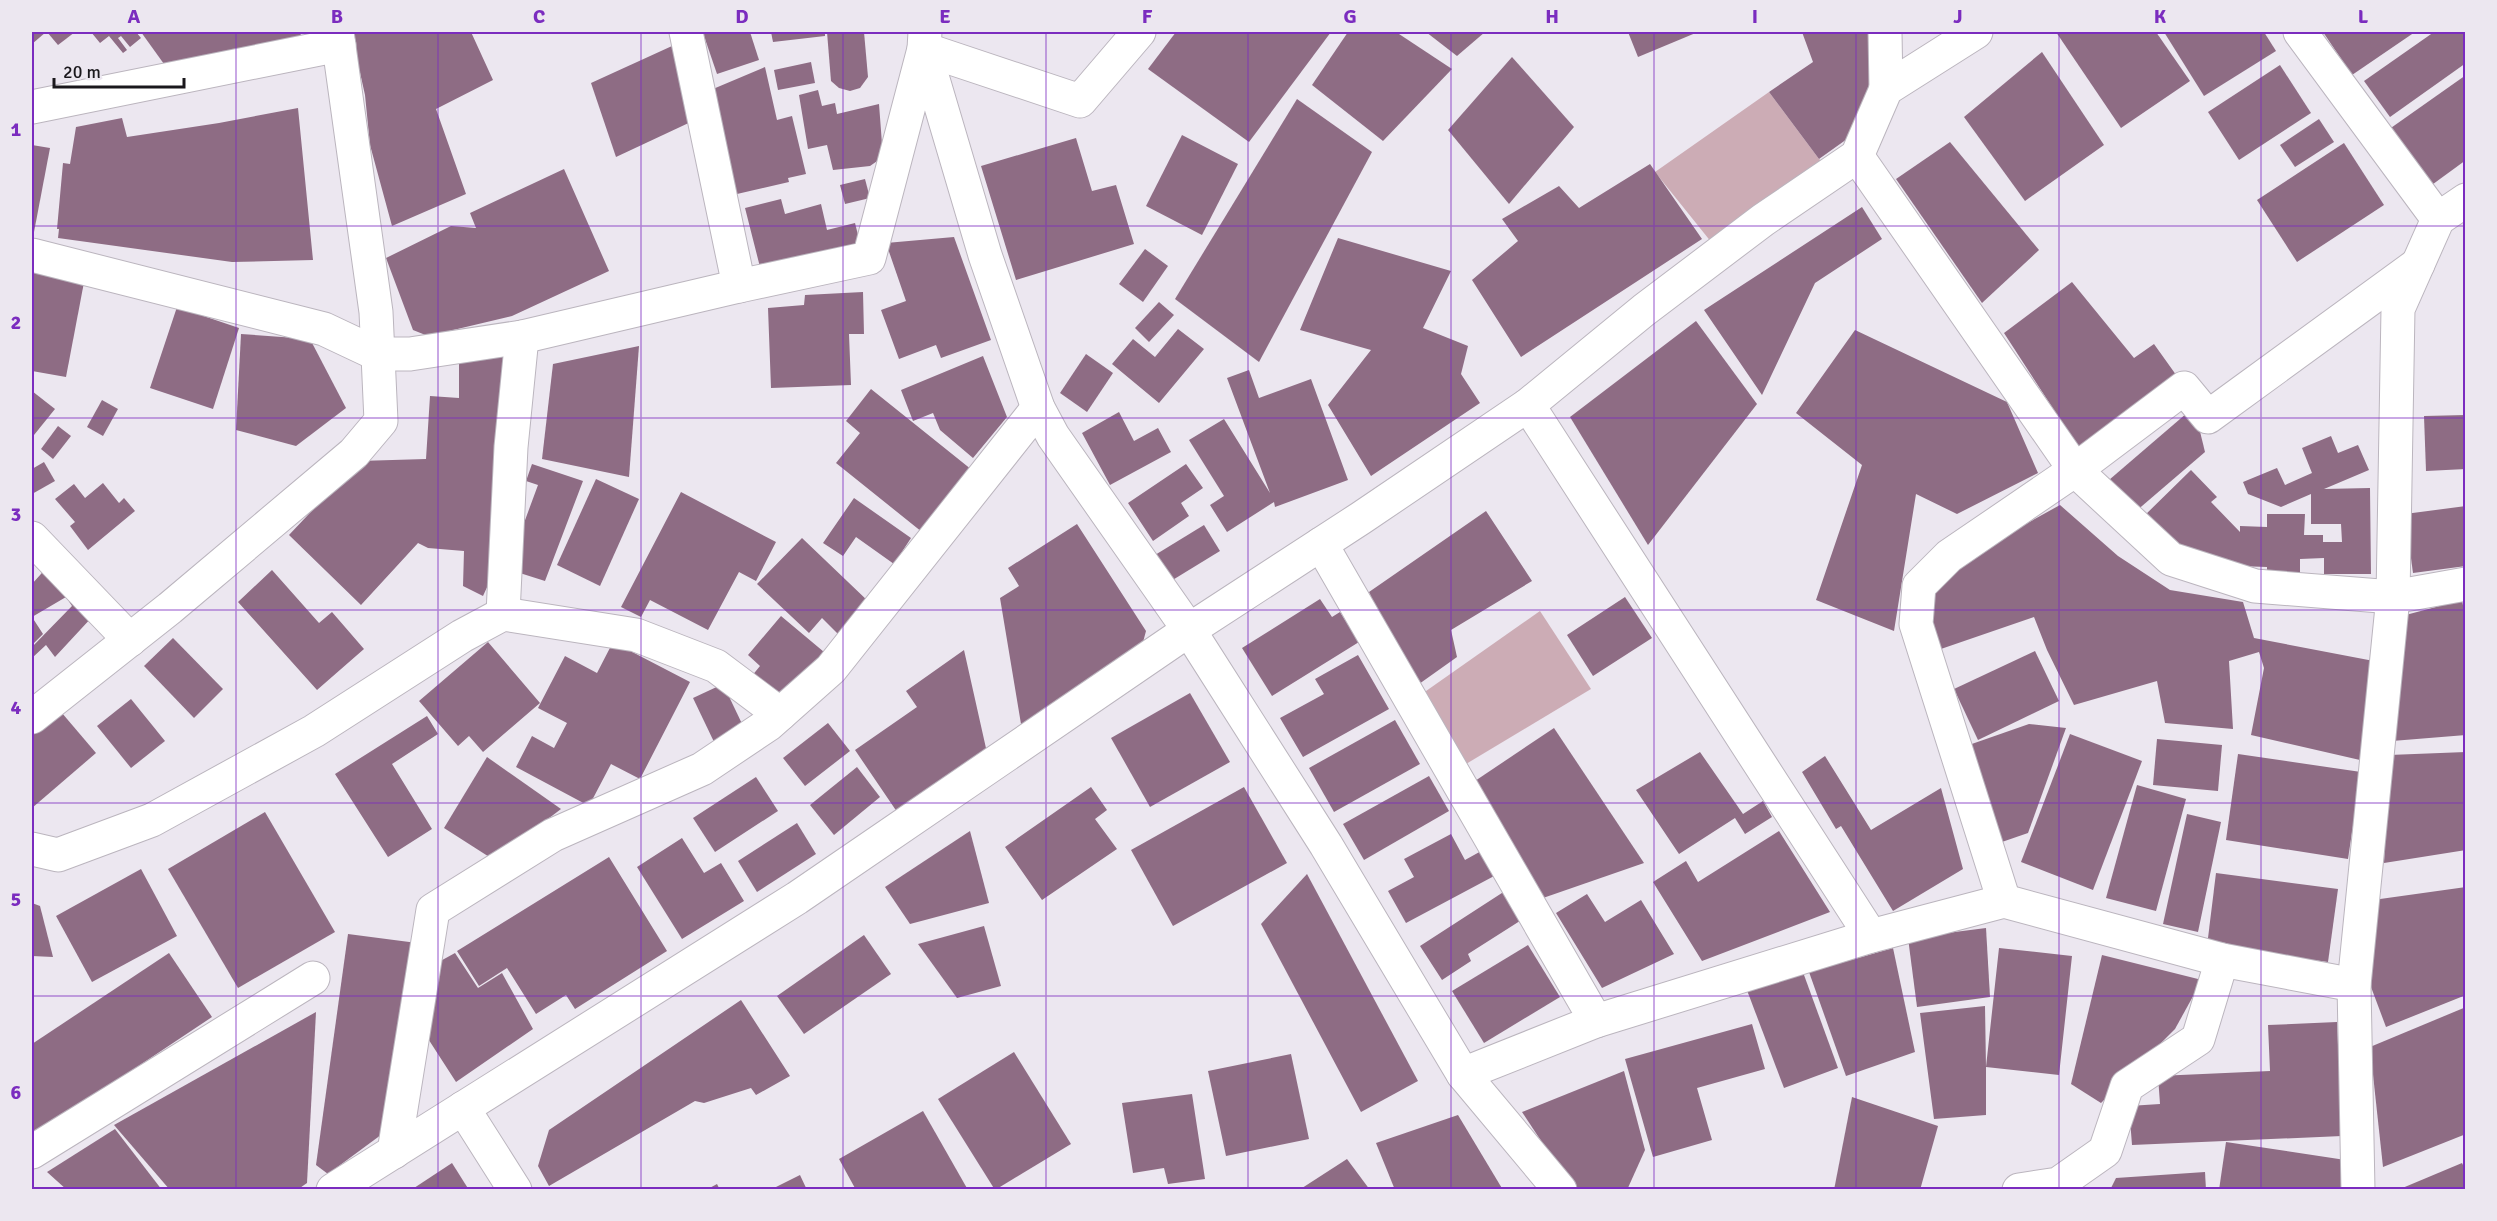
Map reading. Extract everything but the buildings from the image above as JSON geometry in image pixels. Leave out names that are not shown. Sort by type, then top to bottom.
[{"type":"street","points":[[686,32],[739,286]]},
{"type":"street","points":[[924,40],[1080,101],[1138,32]]},
{"type":"street","points":[[333,1190],[797,898],[1189,630],[1528,405],[1644,310],[1763,220],[1857,156],[1886,90],[1885,32]]},
{"type":"street","points":[[1886,90],[1976,32]]},
{"type":"street","points":[[2300,32],[2438,219]]},
{"type":"street","points":[[32,107],[338,38],[376,312],[381,421],[354,453],[129,640],[32,717]]},
{"type":"street","points":[[32,255],[324,329],[377,354],[410,354],[522,337],[869,258],[924,40]]},
{"type":"street","points":[[924,40],[985,255],[1038,408],[1053,436],[1189,630],[1326,845],[1463,1074],[1554,1188]]},
{"type":"street","points":[[1857,156],[2075,470],[2171,559],[2255,585],[2394,597],[2466,584]]},
{"type":"street","points":[[2358,1190],[2354,985],[2394,597],[2398,309],[2438,219],[2466,200]]},
{"type":"street","points":[[2004,901],[1916,624],[1918,586],[1949,556],[2075,470],[2184,388],[2208,417],[2418,264]]},
{"type":"street","points":[[503,614],[511,447],[522,337]]},
{"type":"street","points":[[1528,405],[1871,936]]},
{"type":"street","points":[[394,1152],[434,910],[554,835],[702,769],[780,714],[831,669],[1038,408]]},
{"type":"street","points":[[32,538],[129,640]]},
{"type":"street","points":[[1321,544],[1596,1021]]},
{"type":"street","points":[[32,849],[58,855],[152,820],[314,731],[462,636],[503,614],[636,635],[716,666],[780,714]]},
{"type":"street","points":[[1463,1074],[1596,1021],[1871,936],[2004,901],[2222,960],[2354,985]]},
{"type":"street","points":[[2019,1190],[2058,1184],[2105,1151],[2127,1086],[2198,1039],[2222,960]]},
{"type":"street","points":[[32,1152],[313,978]]},
{"type":"street","points":[[463,1108],[515,1190]]},
{"type":"shaded area","points":[[1769,92],[1819,159],[1831,167],[1716,248],[1655,172]]},
{"type":"shaded area","points":[[1540,611],[1591,689],[1461,767],[1409,703]]}]
